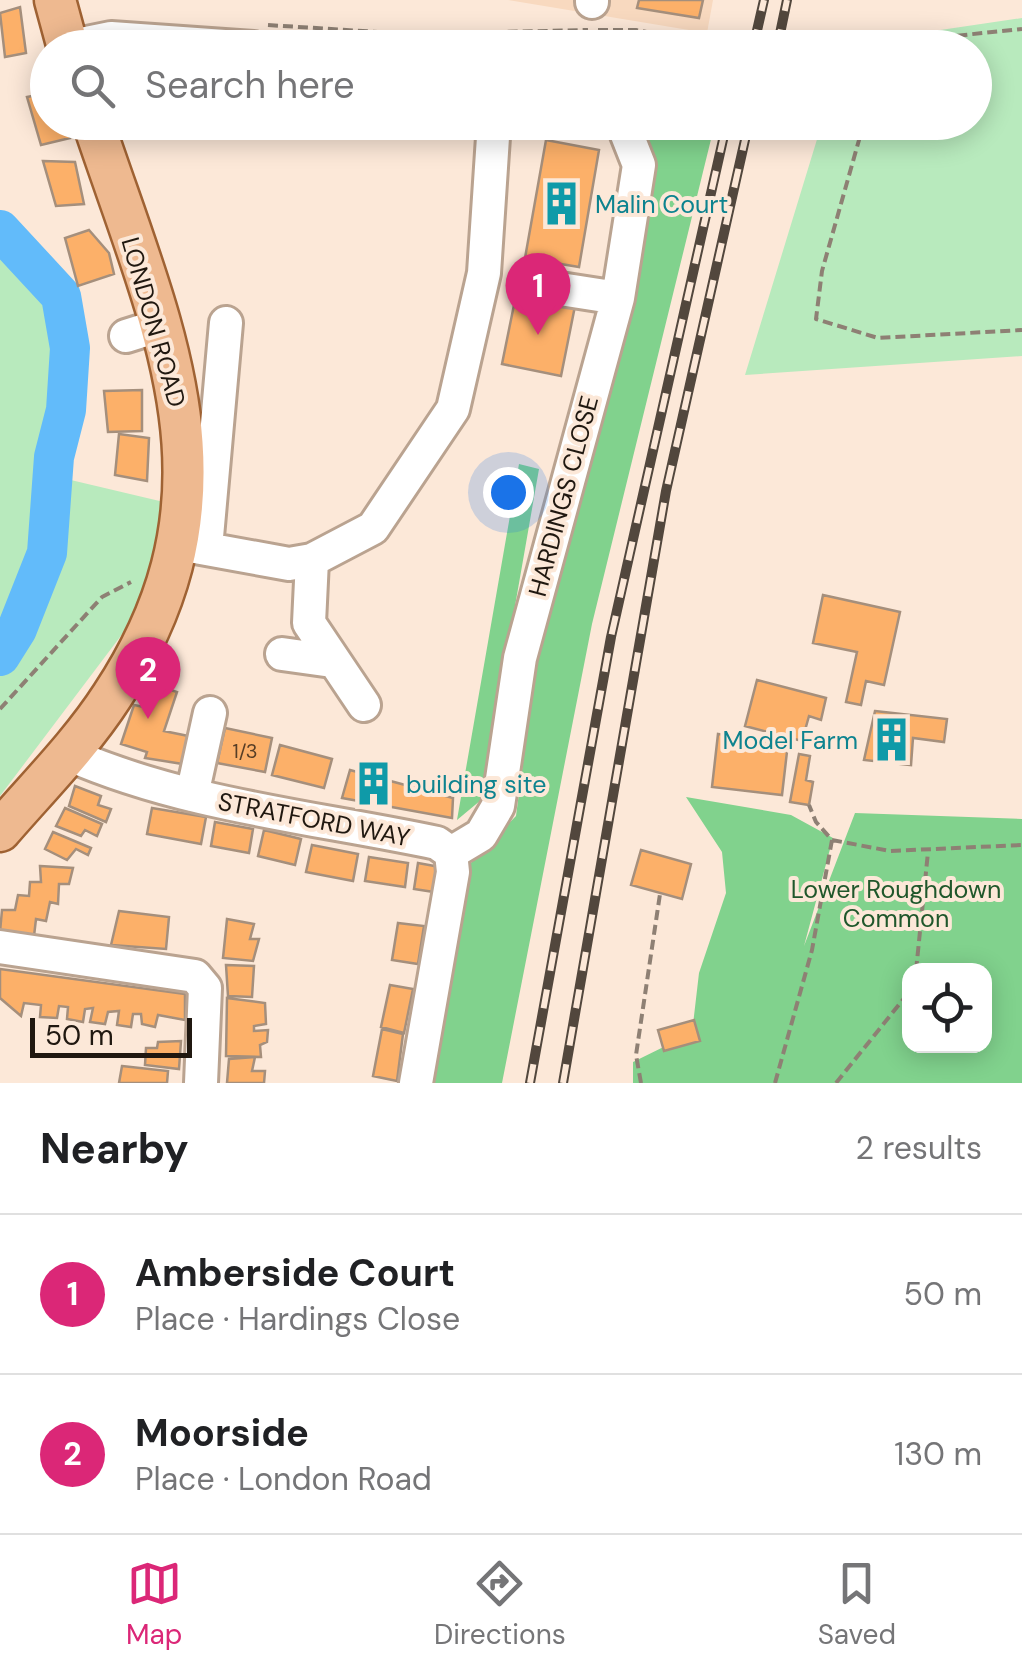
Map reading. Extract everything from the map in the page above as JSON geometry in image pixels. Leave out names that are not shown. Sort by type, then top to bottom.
[{"type":"main road","points":[[55,0],[63,30]]},
{"type":"main road","name":"LONDON ROAD","points":[[0,830],[68,754],[112,696],[185,558],[187,486],[180,408],[144,330],[97,140]]},
{"type":"street","points":[[226,323],[185,558],[290,564],[312,560],[373,528],[453,409],[484,273],[493,140]]},
{"type":"street","name":"HARDINGS CLOSE","points":[[451,853],[481,835],[498,806],[520,658],[618,298],[639,166],[629,140]]},
{"type":"street","points":[[528,284],[618,298]]},
{"type":"street","points":[[312,560],[309,623],[364,705]]},
{"type":"street","points":[[282,654],[332,661]]},
{"type":"street","points":[[192,795],[210,713]]},
{"type":"street","name":"STRATFORD WAY","points":[[68,754],[192,795],[428,841],[451,853]]},
{"type":"street","points":[[416,1083],[453,872],[451,853]]},
{"type":"street","points":[[0,947],[195,976],[205,988],[202,1083]]},
{"type":"path","points":[[992,32],[1022,29]]},
{"type":"path","points":[[498,30],[636,30]]},
{"type":"path","points":[[859,140],[822,271],[816,319],[878,338],[1022,330]]},
{"type":"path","points":[[0,708],[18,694],[102,597],[124,582],[185,558]]},
{"type":"path","points":[[809,804],[816,822],[832,840],[890,851],[1022,845]]},
{"type":"path","points":[[775,1083],[812,950],[832,840]]},
{"type":"path","points":[[917,963],[928,852]]},
{"type":"path","points":[[640,1083],[636,1054],[660,894]]},
{"type":"path","points":[[836,1083],[902,1001]]},
{"type":"shaded area","points":[[508,0],[713,0],[708,30]]},
{"type":"green space","points":[[1022,18],[1022,356],[745,375],[817,140],[992,140],[992,30],[941,30]]},
{"type":"green space","points":[[638,140],[711,140],[592,624],[502,1083],[434,1083],[468,866],[516,816],[536,663],[647,168]]},
{"type":"green space","points":[[0,253],[39,291],[58,357],[37,472],[168,503],[151,573],[123,633],[0,796]]},
{"type":"green space","points":[[519,464],[539,469],[481,800],[457,820]]},
{"type":"green space","name":"Lower Roughdown Common","points":[[686,797],[791,815],[833,838],[804,946],[855,813],[1022,819],[1022,1083],[633,1083],[633,1062],[692,1033],[699,973],[726,893],[722,852]]},
{"type":"building","points":[[639,0],[703,0],[699,18],[637,8]]},
{"type":"building","points":[[20,7],[26,53],[5,57],[0,13]]},
{"type":"building","name":"Malin Court","points":[[546,140],[599,150],[579,267],[525,258]]},
{"type":"building","points":[[43,161],[75,162],[84,204],[56,206]]},
{"type":"building","points":[[89,230],[109,253],[114,274],[78,286],[65,238]]},
{"type":"building","points":[[516,295],[575,306],[561,376],[502,364]]},
{"type":"building","points":[[142,390],[142,431],[108,432],[104,391]]},
{"type":"building","points":[[119,434],[149,438],[147,481],[115,475]]},
{"type":"building","points":[[823,595],[900,612],[884,685],[866,681],[861,705],[846,702],[857,652],[813,643]]},
{"type":"building","points":[[757,680],[826,698],[821,720],[809,716],[802,741],[745,726]]},
{"type":"building","points":[[150,683],[177,692],[164,731],[198,738],[189,765],[145,758],[147,752],[121,744],[134,705],[144,707]]},
{"type":"building","name":"Model Farm","points":[[875,711],[947,719],[944,742],[913,738],[911,765],[864,760]]},
{"type":"building","points":[[225,728],[272,738],[265,772],[217,763]]},
{"type":"building","points":[[718,734],[788,743],[782,795],[712,787]]},
{"type":"building","points":[[280,745],[332,759],[324,788],[272,775]]},
{"type":"building","points":[[799,754],[810,756],[806,780],[813,782],[809,805],[790,802]]},
{"type":"building","name":"building site","points":[[350,770],[453,798],[452,818],[342,798]]},
{"type":"building","points":[[75,786],[101,796],[98,805],[111,809],[106,822],[69,806]]},
{"type":"building","points":[[65,808],[102,824],[97,836],[85,830],[81,836],[56,826]]},
{"type":"building","points":[[152,808],[206,817],[201,844],[147,834]]},
{"type":"building","points":[[215,822],[253,829],[249,853],[211,846]]},
{"type":"building","points":[[264,830],[301,839],[295,865],[258,856]]},
{"type":"building","points":[[53,832],[91,848],[88,855],[76,849],[67,860],[45,849]]},
{"type":"building","points":[[312,845],[358,854],[353,881],[306,872]]},
{"type":"building","points":[[641,850],[691,864],[682,899],[631,885]]},
{"type":"building","points":[[369,857],[408,863],[405,887],[365,881]]},
{"type":"building","points":[[418,863],[440,867],[434,892],[414,889]]},
{"type":"building","points":[[40,866],[73,868],[69,884],[59,884],[58,904],[50,902],[46,921],[36,919],[34,936],[0,932],[2,910],[15,910],[18,895],[29,896],[30,882],[41,882]]},
{"type":"building","points":[[119,911],[169,917],[166,949],[111,945]]},
{"type":"building","points":[[227,919],[254,924],[250,939],[259,939],[253,961],[223,958]]},
{"type":"building","points":[[398,923],[424,926],[418,964],[392,960]]},
{"type":"building","points":[[226,965],[254,966],[252,997],[228,996]]},
{"type":"building","points":[[0,969],[185,994],[185,1020],[158,1015],[155,1027],[142,1024],[141,1014],[133,1014],[131,1027],[117,1025],[119,1011],[108,1012],[105,1024],[90,1022],[93,1008],[85,1009],[83,1022],[67,1019],[68,1007],[59,1006],[57,1018],[40,1017],[41,1005],[24,1003],[21,1016],[0,998]]},
{"type":"building","points":[[390,985],[413,989],[404,1033],[381,1027]]},
{"type":"building","points":[[227,998],[265,1003],[266,1024],[254,1026],[254,1031],[268,1030],[267,1042],[260,1045],[261,1057],[226,1056]]},
{"type":"building","points":[[694,1020],[700,1041],[664,1051],[658,1030]]},
{"type":"building","points":[[382,1029],[403,1034],[397,1081],[373,1076]]},
{"type":"building","points":[[181,1041],[179,1069],[145,1065],[146,1048],[157,1048],[158,1042]]},
{"type":"building","points":[[255,1057],[252,1071],[265,1071],[264,1083],[227,1083],[229,1059]]},
{"type":"building","points":[[122,1066],[168,1071],[167,1083],[119,1083]]},
{"type":"waterway","points":[[0,230],[61,296],[70,348],[66,410],[54,457],[47,553],[17,629],[0,656]]},
{"type":"railway","points":[[757,30],[764,0]]},
{"type":"railway","points":[[781,30],[787,0]]},
{"type":"railway","points":[[530,1083],[611,637],[723,140]]},
{"type":"railway","points":[[563,1083],[666,491],[745,140]]},
{"type":"place","name":"Malin Court","points":[[562,204]]},
{"type":"place","name":"Amberside Court","points":[[538,335]]},
{"type":"place","name":"Moorside","points":[[148,719]]},
{"type":"place","name":"Model Farm","points":[[891,740]]},
{"type":"place","name":"building site","points":[[373,784]]}]
